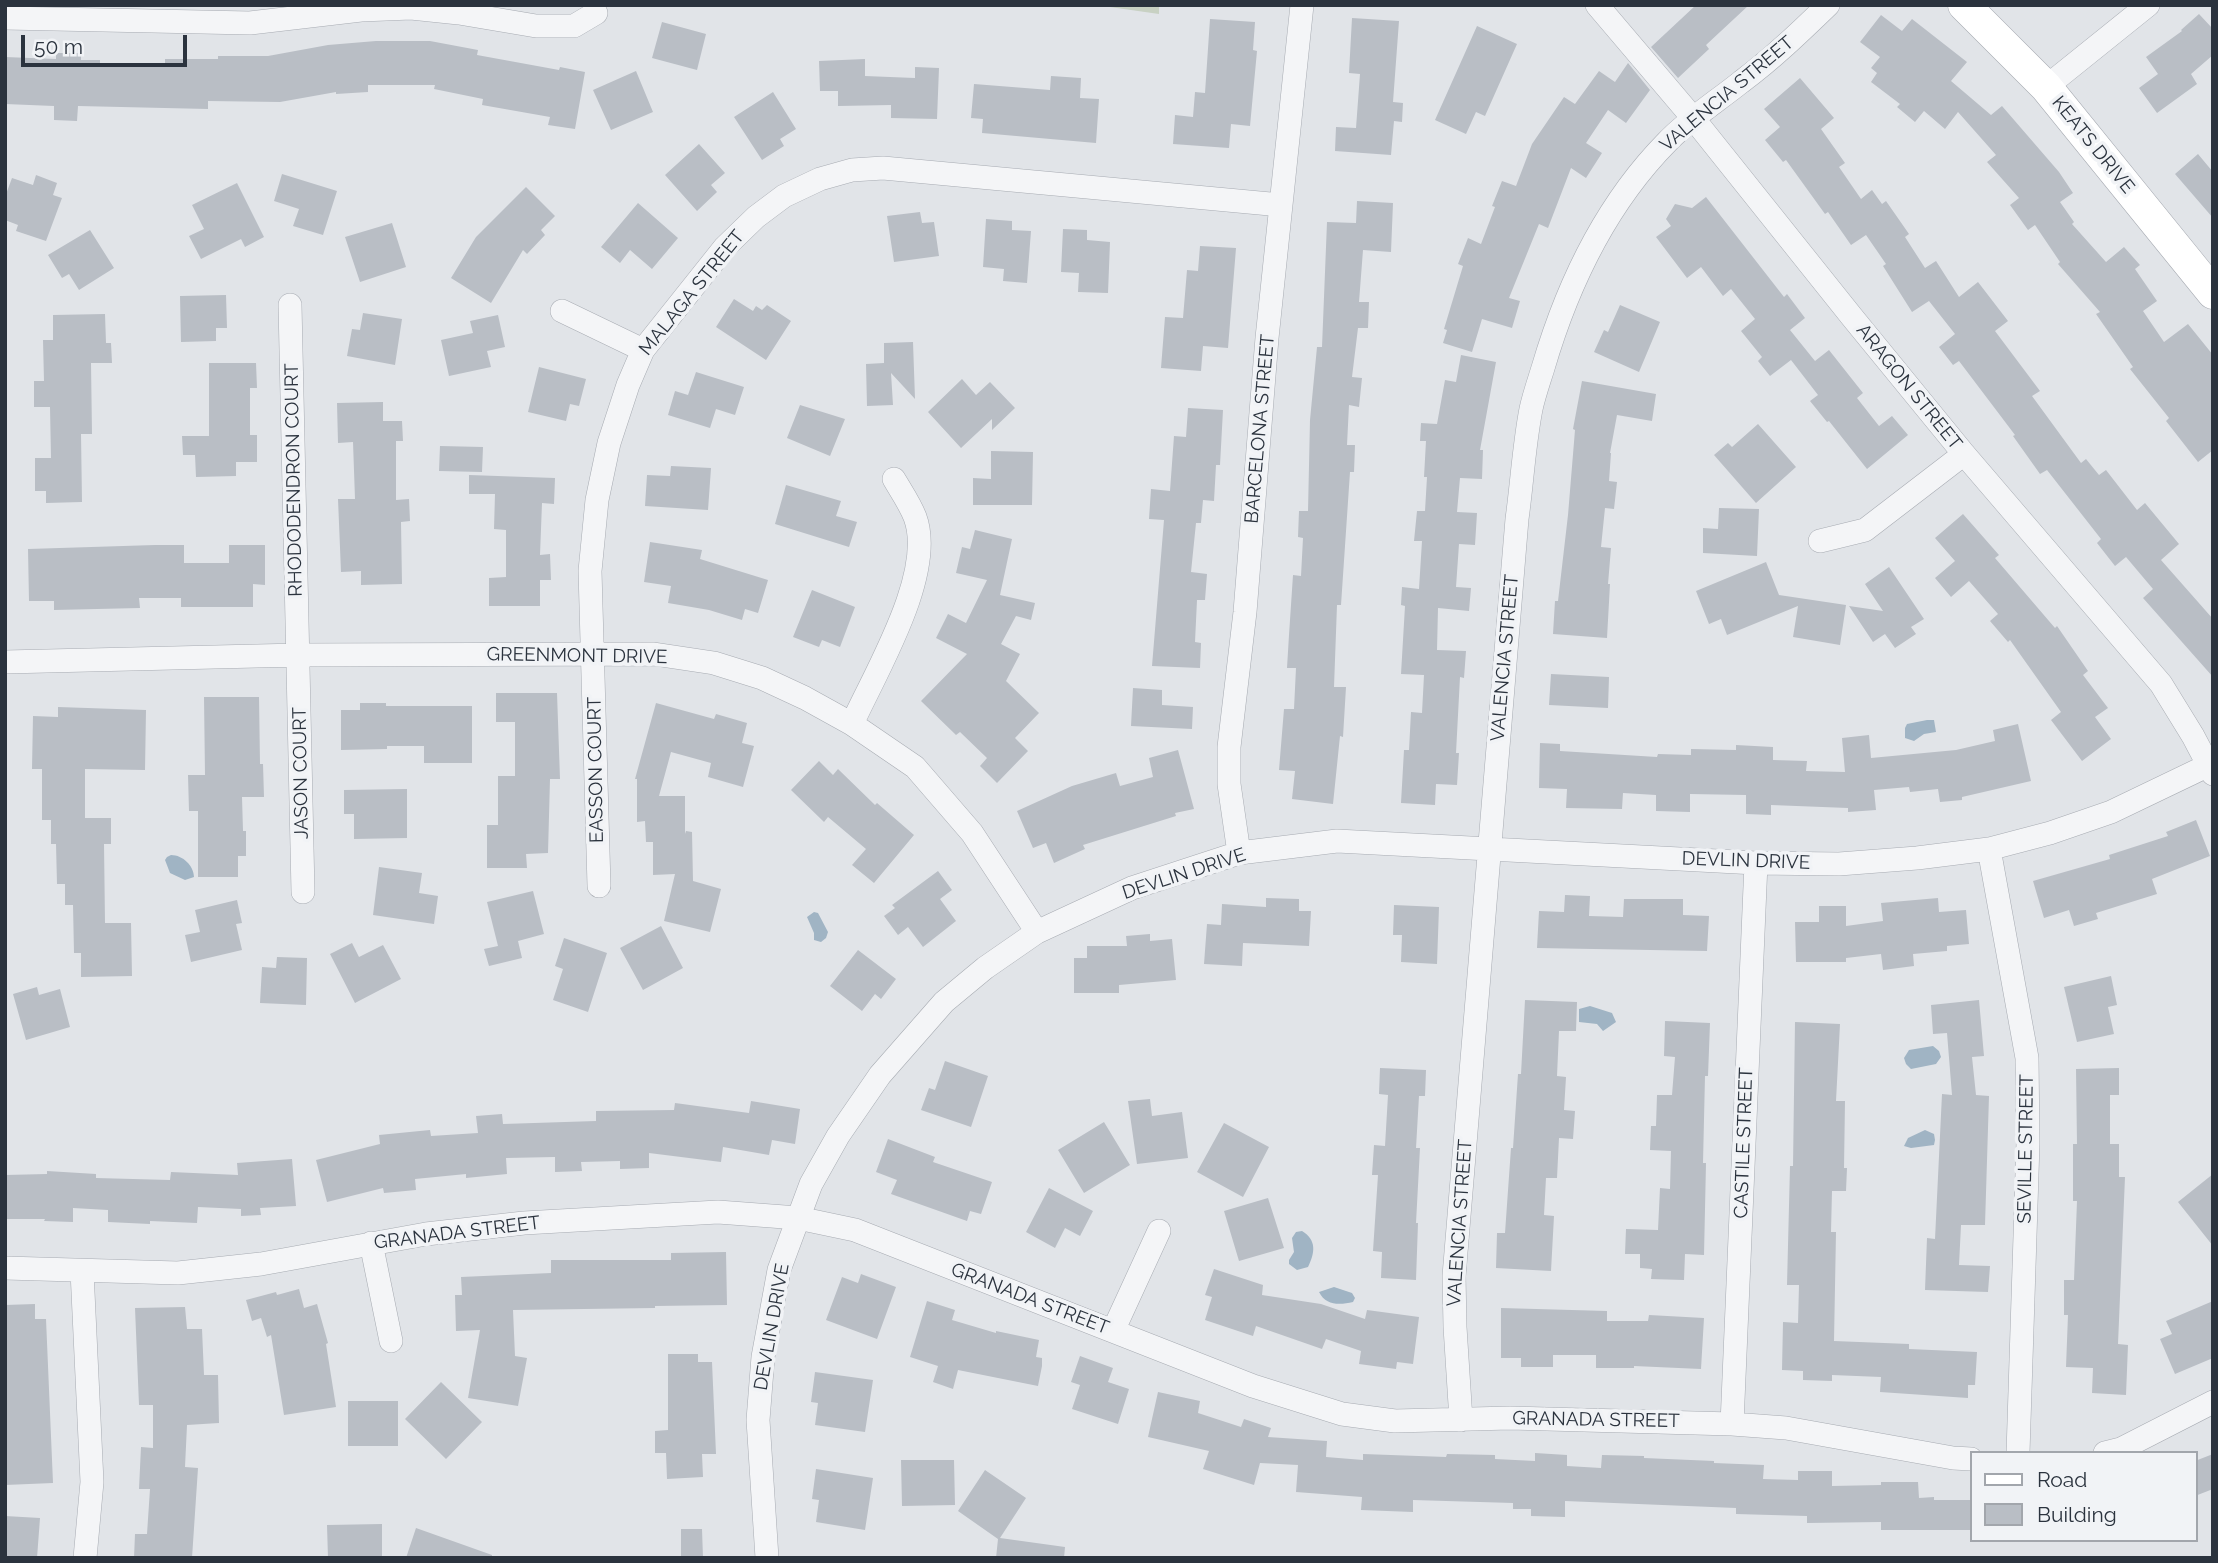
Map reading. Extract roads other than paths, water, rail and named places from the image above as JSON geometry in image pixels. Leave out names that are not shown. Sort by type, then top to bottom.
[{"type":"street","name":"BARCELONA STREET","points":[[1239,853],[1229,784],[1229,747],[1245,612],[1267,338],[1302,5]]},
{"type":"street","name":"ARAGON STREET","points":[[1597,5],[1693,118],[1964,454],[2161,684],[2211,768]]},
{"type":"street","name":"VALENCIA STREET","points":[[1461,1420],[1454,1276],[1517,519],[1531,408],[1550,344],[1572,288],[1605,222],[1640,173],[1693,118],[1769,59],[1829,5]]},
{"type":"street","name":"KEATS DRIVE","points":[[1964,5],[2046,87],[2213,293]]},
{"type":"street","points":[[2046,87],[2148,5]]},
{"type":"street","points":[[5,18],[250,23],[361,10],[411,8],[459,9],[537,26],[573,26],[596,13]]},
{"type":"street","name":"MALAGA STREET","points":[[593,654],[590,571],[597,500],[609,443],[628,385],[643,350],[725,247],[756,217],[785,195],[820,179],[852,170],[883,168],[1282,205]]},
{"type":"street","name":"RHODODENDRON COURT","points":[[290,305],[299,655]]},
{"type":"street","points":[[562,311],[643,350]]},
{"type":"street","points":[[1820,541],[1866,530],[1964,454]]},
{"type":"street","points":[[852,724],[892,643],[912,587],[919,547],[915,519],[894,479]]},
{"type":"street","name":"EASSON COURT","points":[[593,654],[599,887]]},
{"type":"street","name":"GREENMONT DRIVE","points":[[5,662],[299,655],[654,654],[714,663],[762,678],[852,724],[915,766],[972,833],[1037,932]]},
{"type":"street","name":"JASON COURT","points":[[299,655],[303,892]]},
{"type":"street","name":"DEVLIN DRIVE","points":[[767,1558],[758,1420],[763,1357],[779,1270],[811,1184],[832,1145],[880,1074],[944,1003],[985,968],[1037,932],[1132,888],[1239,853],[1337,841],[1756,863],[1839,864],[1917,858],[1989,849],[2050,833],[2111,812],[2211,768]]},
{"type":"street","name":"SEVILLE STREET","points":[[1989,849],[2027,1058],[2028,1143],[2018,1451]]},
{"type":"street","name":"CASTILE STREET","points":[[1732,1424],[1756,863]]},
{"type":"street","name":"GRANADA STREET","points":[[5,1268],[177,1273],[261,1264],[426,1234],[524,1223],[718,1212],[799,1218],[855,1230],[1253,1386],[1342,1414],[1395,1421],[1510,1418],[1732,1424],[1786,1428],[1969,1459]]},
{"type":"street","points":[[1113,1331],[1159,1231]]},
{"type":"street","points":[[371,1244],[391,1341]]},
{"type":"street","points":[[82,1271],[92,1482],[85,1558]]},
{"type":"street","points":[[2114,1451],[2213,1402]]},
{"type":"water","points":[[1934,720],[1936,732],[1924,734],[1914,741],[1905,738],[1907,724]]},
{"type":"water","points":[[171,855],[187,862],[194,877],[185,880],[170,873],[165,860]]},
{"type":"water","points":[[814,912],[818,913],[828,932],[821,942],[814,940],[807,917]]},
{"type":"water","points":[[1590,1006],[1612,1013],[1616,1022],[1603,1031],[1597,1024],[1579,1022],[1579,1009]]},
{"type":"water","points":[[1933,1046],[1941,1057],[1936,1064],[1911,1069],[1906,1064],[1904,1058],[1909,1050]]},
{"type":"water","points":[[1925,1130],[1934,1134],[1934,1145],[1911,1148],[1904,1146],[1908,1138]]},
{"type":"water","points":[[1302,1231],[1310,1238],[1313,1252],[1308,1267],[1297,1270],[1289,1264],[1289,1260],[1294,1252],[1292,1238],[1296,1232]]},
{"type":"water","points":[[1334,1287],[1352,1293],[1355,1298],[1353,1302],[1329,1302],[1319,1292]]}]
